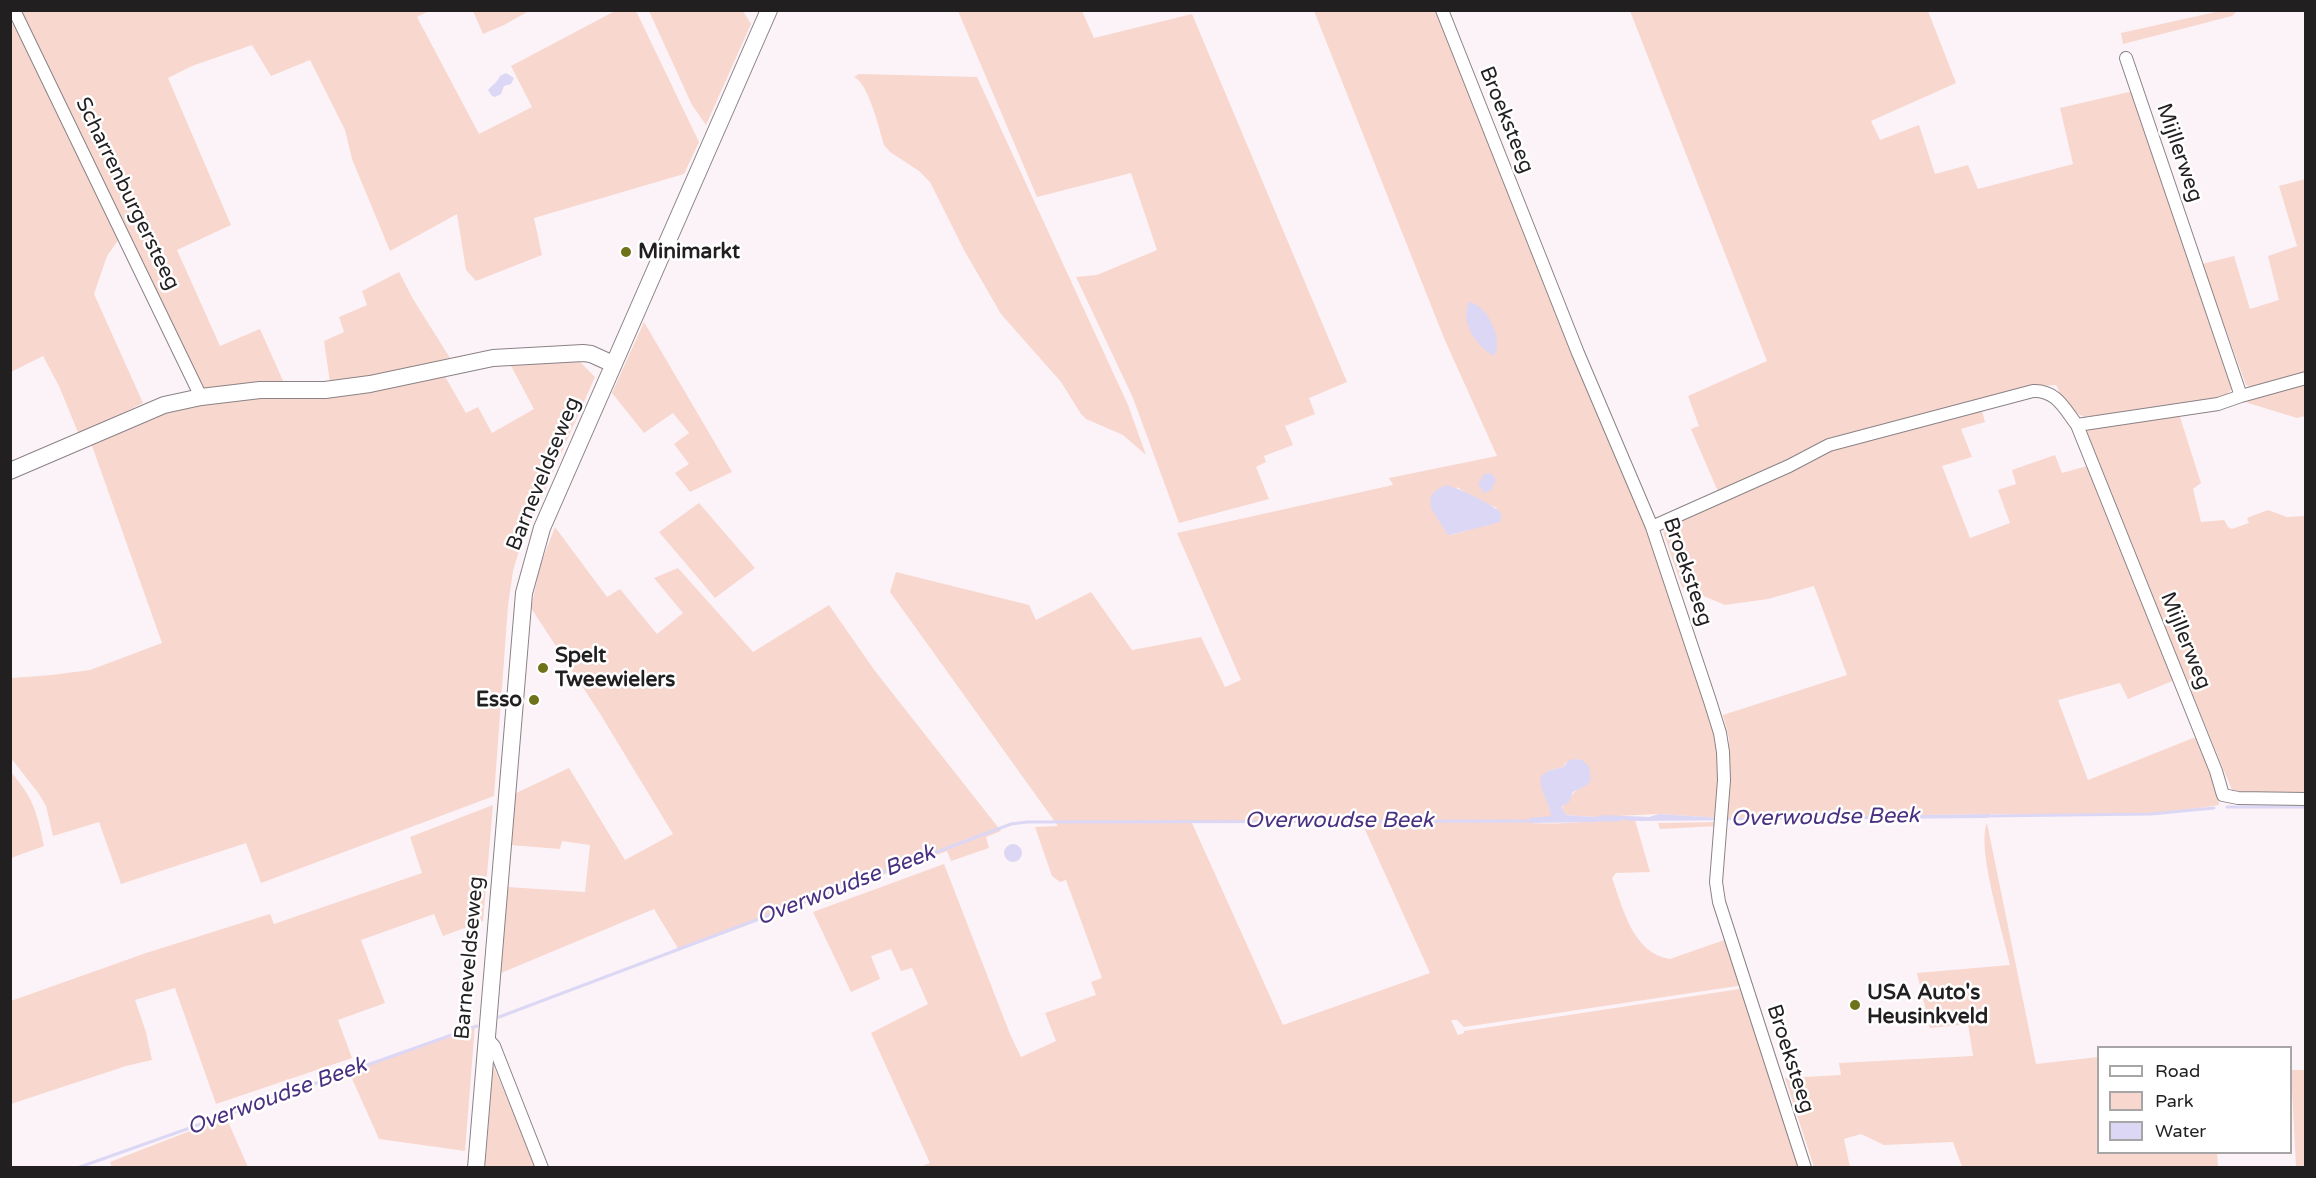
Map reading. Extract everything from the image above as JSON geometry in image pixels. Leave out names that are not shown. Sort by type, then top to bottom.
[{"type":"main road","name":"Barneveldseweg","points":[[476,1167],[524,593],[542,528],[769,10]]},
{"type":"main road","points":[[10,471],[164,405],[201,397],[260,390],[325,390],[370,384],[493,358],[583,353],[591,354],[613,364]]},
{"type":"street","name":"Scharrenburgersteeg","points":[[14,10],[201,397]]},
{"type":"street","name":"Broeksteeg","points":[[1442,10],[1578,353],[1652,526],[1720,732],[1724,780],[1716,882],[1719,902],[1805,1167]]},
{"type":"street","name":"Mijllerweg","points":[[2126,58],[2241,396]]},
{"type":"street","points":[[2077,425],[2218,404],[2306,378]]},
{"type":"street","name":"Mijllerweg","points":[[1652,526],[1789,466],[1829,445],[2033,391],[2045,390],[2054,395],[2077,425],[2216,771],[2223,795],[2238,798],[2306,799]]},
{"type":"street","points":[[486,1037],[494,1046],[542,1167]]},
{"type":"green space","points":[[16,11],[429,11],[417,17],[479,134],[532,107],[511,66],[615,11],[636,11],[699,142],[684,174],[534,218],[542,255],[476,281],[466,270],[457,214],[390,251],[352,159],[345,130],[310,60],[271,76],[252,45],[192,66],[168,78],[231,225],[177,250],[220,346],[260,329],[284,383],[250,383],[200,389]]},
{"type":"green space","points":[[473,11],[529,11],[483,34]]},
{"type":"green space","points":[[649,11],[743,11],[751,24],[706,125],[692,105]]},
{"type":"green space","points":[[958,11],[1082,11],[1094,38],[1192,14],[1347,382],[1309,398],[1315,414],[1285,426],[1293,445],[1264,456],[1266,462],[1256,467],[1269,499],[1179,523],[1133,398],[1076,277],[1097,275],[1157,250],[1131,173],[1037,197]]},
{"type":"green space","points":[[1314,11],[1436,11],[1631,479],[1719,738],[1721,818],[1659,814],[1595,817],[1566,815],[1561,808],[1575,792],[1587,785],[1566,762],[1563,767],[1548,771],[1543,790],[1549,802],[1552,817],[1529,819],[1530,823],[1635,820],[1650,872],[1616,873],[1612,878],[1625,915],[1638,939],[1657,955],[1670,959],[1730,938],[1744,985],[1464,1027],[1457,1020],[1451,1020],[1458,1035],[1464,1031],[1746,988],[1803,1167],[920,1167],[930,1163],[871,1033],[928,1004],[912,968],[901,971],[891,949],[871,956],[880,979],[851,992],[813,912],[944,864],[1021,1057],[1056,1041],[1045,1013],[1096,995],[1091,982],[1102,978],[1066,880],[1060,882],[1052,876],[1035,827],[1058,826],[890,592],[896,572],[1029,605],[1036,620],[1091,592],[1132,650],[1201,637],[1225,687],[1241,680],[1177,533],[1393,485],[1389,478],[1497,456],[1444,338]],"holes":[[[1457,487],[1475,499],[1497,508],[1466,531],[1451,535]],[[1361,821],[1430,973],[1283,1025],[1192,823]]]},
{"type":"green space","points":[[1630,11],[1928,11],[1956,83],[1871,121],[1880,140],[1919,125],[1935,174],[1968,165],[1978,189],[2073,164],[2060,108],[2133,91],[2232,389],[2223,398],[2086,418],[2067,408],[2056,385],[2038,386],[1805,455],[1719,494],[1691,429],[1699,426],[1688,396],[1767,361]]},
{"type":"green space","points":[[2220,11],[2237,11],[2232,16],[2123,44],[2121,33]]},
{"type":"green space","points":[[15,23],[119,239],[107,256],[94,294],[143,403],[79,435],[59,386],[43,356],[11,372],[10,26]]},
{"type":"green space","points":[[859,74],[977,77],[1128,405],[1146,455],[1123,435],[1086,419],[1061,382],[1001,314],[964,250],[930,182],[884,145],[869,97],[854,77]]},
{"type":"green space","points":[[2305,179],[2305,372],[2251,387],[2246,385],[2202,264],[2234,256],[2250,309],[2279,300],[2268,256],[2297,246],[2279,186]]},
{"type":"green space","points":[[399,272],[450,358],[369,378],[330,382],[324,341],[344,332],[339,317],[367,305],[362,291]]},
{"type":"green space","points":[[644,322],[732,472],[690,492],[675,473],[689,464],[674,444],[689,433],[673,413],[644,433],[612,393]]},
{"type":"green space","points":[[578,360],[595,377],[521,544],[513,571],[508,606],[494,796],[261,883],[246,843],[121,884],[99,822],[53,836],[46,806],[11,758],[11,678],[90,670],[162,643],[91,443],[175,408],[203,402],[350,396],[390,388],[443,373],[466,413],[478,407],[492,433],[534,409],[510,364]]},
{"type":"green space","points":[[2305,381],[2305,416],[2297,418],[2248,403],[2245,398]]},
{"type":"green space","points":[[1981,408],[1985,422],[1961,429],[1972,457],[1942,466],[1970,538],[2010,523],[1998,490],[2016,484],[2012,470],[2055,455],[2062,473],[2091,465],[2175,680],[2128,699],[2120,683],[2058,700],[2088,780],[2193,738],[2200,739],[2217,787],[2219,805],[2155,815],[1990,814],[1727,818],[1729,739],[1723,715],[1847,675],[1814,586],[1768,599],[1725,605],[1682,587],[1663,532],[1668,526],[1836,445]]},
{"type":"green space","points":[[2178,411],[2201,483],[2193,489],[2201,522],[2224,520],[2232,529],[2249,523],[2247,518],[2268,510],[2287,517],[2305,516],[2305,795],[2234,795],[2085,433],[2089,427]]},
{"type":"green space","points":[[699,503],[755,568],[715,598],[659,532]]},
{"type":"green space","points":[[555,527],[607,597],[620,589],[657,634],[683,613],[654,578],[678,568],[753,652],[829,605],[875,671],[1001,831],[986,837],[989,848],[951,861],[947,851],[679,950],[654,909],[501,973],[507,887],[585,892],[590,845],[562,841],[560,849],[510,845],[514,794],[569,768],[625,860],[673,834],[599,712],[531,608],[540,566]]},
{"type":"green space","points":[[10,771],[24,789],[33,806],[44,846],[11,858]]},
{"type":"green space","points":[[493,805],[483,921],[443,936],[434,914],[361,940],[385,1003],[338,1020],[352,1058],[216,1104],[175,988],[135,1000],[146,1032],[152,1060],[126,1066],[11,1104],[11,1001],[146,953],[270,914],[274,924],[422,873],[410,837]]},
{"type":"green space","points":[[1719,822],[1718,826],[1660,829],[1658,823]]},
{"type":"green space","points":[[1987,823],[2036,1064],[2097,1057],[2097,1154],[2217,1154],[2218,1167],[1962,1167],[1953,1142],[1884,1145],[1861,1134],[1844,1139],[1850,1167],[1814,1167],[1785,1078],[1841,1075],[1839,1063],[1973,1056],[1968,1024],[1930,1028],[1917,973],[2010,965],[1992,892],[1985,852]]},
{"type":"green space","points":[[475,1025],[465,1151],[379,1139],[349,1072]]},
{"type":"green space","points":[[493,1065],[536,1167],[485,1168]]},
{"type":"green space","points":[[2292,1070],[2305,1070],[2305,1167],[2296,1167]]},
{"type":"green space","points":[[226,1117],[248,1167],[112,1168],[110,1162]]},
{"type":"water","points":[[506,73],[514,78],[511,84],[504,86],[501,94],[492,96],[488,90],[500,76]]},
{"type":"water","points":[[1469,302],[1482,310],[1492,324],[1497,342],[1494,356],[1482,347],[1471,333],[1466,318]]},
{"type":"water","points":[[1492,474],[1496,480],[1491,490],[1484,493],[1478,485],[1483,475]]},
{"type":"water","points":[[1445,485],[1498,510],[1502,514],[1500,522],[1447,534],[1431,508],[1430,499],[1435,491]]},
{"type":"water","points":[[1575,759],[1582,760],[1589,766],[1591,780],[1587,785],[1573,792],[1569,802],[1561,807],[1566,815],[1649,817],[1659,814],[1721,818],[1990,814],[1987,818],[1638,821],[1606,819],[1598,822],[1530,823],[1529,818],[1551,816],[1541,786],[1541,776]]},
{"type":"water","points":[[1009,844],[1017,844],[1022,849],[1020,860],[1009,862],[1004,857],[1004,849]]},
{"type":"waterway","name":"Overwoudse Beek","points":[[2227,807],[2306,807]]},
{"type":"waterway","name":"Overwoudse Beek","points":[[1985,816],[2151,814],[2214,808]]},
{"type":"waterway","name":"Overwoudse Beek","points":[[1602,820],[1619,820]]},
{"type":"waterway","name":"Overwoudse Beek","points":[[499,1017],[1011,824],[1027,822],[1532,821]]},
{"type":"waterway","name":"Overwoudse Beek","points":[[77,1168],[477,1026]]},
{"type":"place","name":"Minimarkt","points":[[626,252]]},
{"type":"place","name":"Spelt Tweewielers","points":[[543,668]]},
{"type":"place","name":"Esso","points":[[534,700]]},
{"type":"place","name":"USA Auto's Heusinkveld","points":[[1855,1005]]}]
